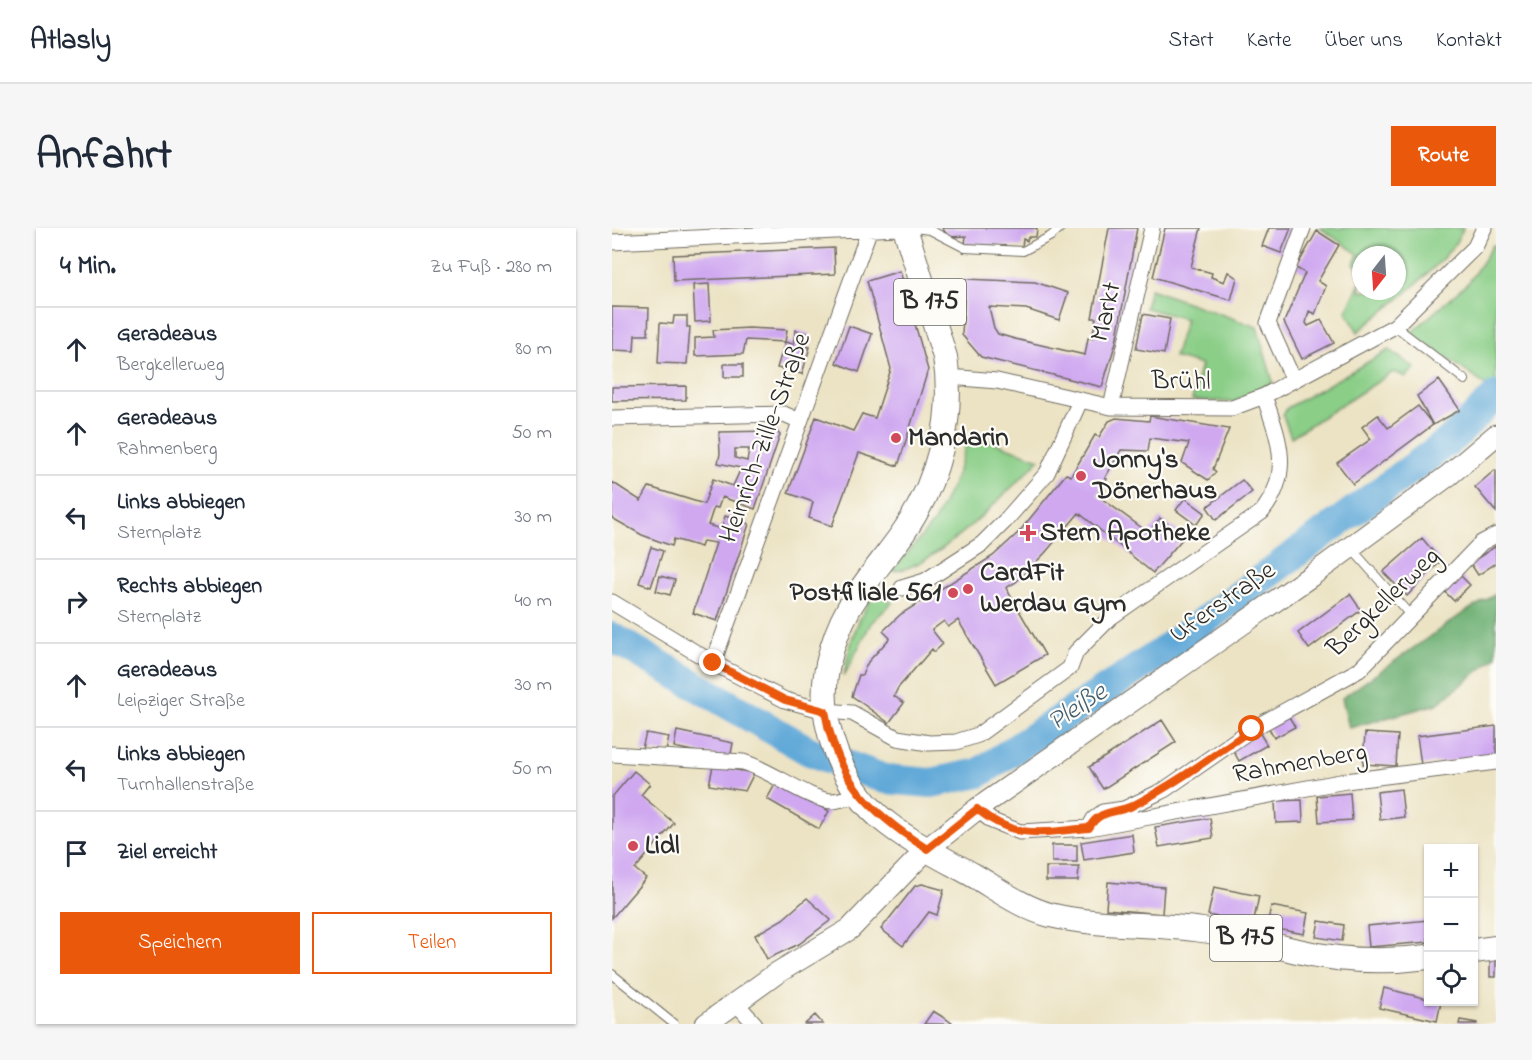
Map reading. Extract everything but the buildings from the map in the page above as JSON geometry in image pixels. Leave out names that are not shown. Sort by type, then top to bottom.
[{"type":"main road","name":"B 175","points":[[905,228],[939,333],[949,377],[945,427],[930,484],[903,532],[855,594],[844,614],[827,666],[827,721],[838,759],[857,790],[889,825],[1031,908],[1062,917],[1202,930],[1338,958],[1371,961],[1424,957]]},
{"type":"main road","points":[[1478,950],[1496,948]]},
{"type":"street","points":[[612,242],[897,228]]},
{"type":"street","name":"Markt","points":[[1111,407],[1152,228]]},
{"type":"street","points":[[1293,379],[1268,323],[1303,228]]},
{"type":"street","name":"Brühl","points":[[949,377],[997,381],[1111,407],[1232,408],[1264,396],[1395,326],[1475,247],[1484,228]]},
{"type":"street","name":"Heinrich-Zille-Straße","points":[[713,663],[869,231]]},
{"type":"street","points":[[612,603],[713,663],[827,721],[852,713],[897,738],[929,743],[956,742],[978,735],[1070,668],[1076,652],[1097,628],[1223,542],[1262,512],[1273,499],[1278,483],[1282,448],[1264,396]]},
{"type":"street","points":[[902,588],[925,581],[982,544],[1005,521],[1047,473],[1080,400]]},
{"type":"street","points":[[612,418],[784,414],[800,421]]},
{"type":"street","name":"Uferstraße","points":[[706,1024],[735,1002],[850,929],[927,849],[977,809],[1350,547],[1449,475],[1496,435]]},
{"type":"street","name":"Bergkellerweg","points":[[1089,828],[1094,819],[1103,812],[1124,809],[1164,790],[1252,729],[1359,670],[1481,543],[1496,535]]},
{"type":"street","points":[[612,754],[743,762],[762,767],[824,800],[838,800],[857,790]]},
{"type":"street","name":"Rahmenberg","points":[[977,809],[992,821],[1020,832],[1089,828],[1346,781],[1496,762]]},
{"type":"street","points":[[735,1002],[755,1024]]},
{"type":"lane","points":[[914,228],[930,230],[965,248],[1023,251],[1051,237],[1060,228]]},
{"type":"lane","points":[[1395,326],[1466,380]]},
{"type":"lane","points":[[1350,547],[1410,615]]},
{"type":"lane","points":[[612,974],[674,1024]]},
{"type":"green space","points":[[1320,228],[1463,228],[1447,254],[1406,292],[1406,246],[1352,246],[1352,250]]},
{"type":"green space","points":[[1493,245],[1496,246],[1496,384],[1491,389],[1411,333],[1469,282]]},
{"type":"green space","points":[[1150,289],[1257,327],[1273,382],[1234,402],[1192,400],[1201,365],[1174,357],[1186,319],[1145,308]]},
{"type":"green space","points":[[1352,299],[1397,300],[1358,332],[1346,311]]},
{"type":"green space","points":[[1389,350],[1415,368],[1406,377],[1393,372],[1291,437],[1283,416],[1287,408]]},
{"type":"green space","points":[[969,434],[1040,459],[991,508],[949,543],[928,558],[909,567],[892,571],[934,522],[956,477]]},
{"type":"green space","points":[[879,588],[892,603],[871,623],[844,676],[855,629]]},
{"type":"green space","points":[[1496,594],[1496,657],[1437,704],[1349,728],[1342,698],[1465,612]]},
{"type":"waterway","name":"Pleiße","points":[[612,637],[809,751],[885,779],[931,783],[979,773],[1159,654],[1453,438],[1496,396]]},
{"type":"place","name":"Mandarin","points":[[896,438]]},
{"type":"place","name":"Jonny's Dönerhaus","points":[[1081,476]]},
{"type":"place","name":"Stern Apotheke","points":[[1028,533]]},
{"type":"place","name":"CardFit Werdau Gym","points":[[968,589]]},
{"type":"place","name":"Postfiliale 561","points":[[953,593]]},
{"type":"place","name":"Lidl","points":[[633,846]]},
{"type":"route","points":[[713,663],[785,700],[825,711],[838,759],[860,794],[889,825],[927,849],[977,809],[1005,828],[1020,832],[1089,828],[1094,819],[1103,812],[1124,809],[1164,790],[1252,729]]}]
